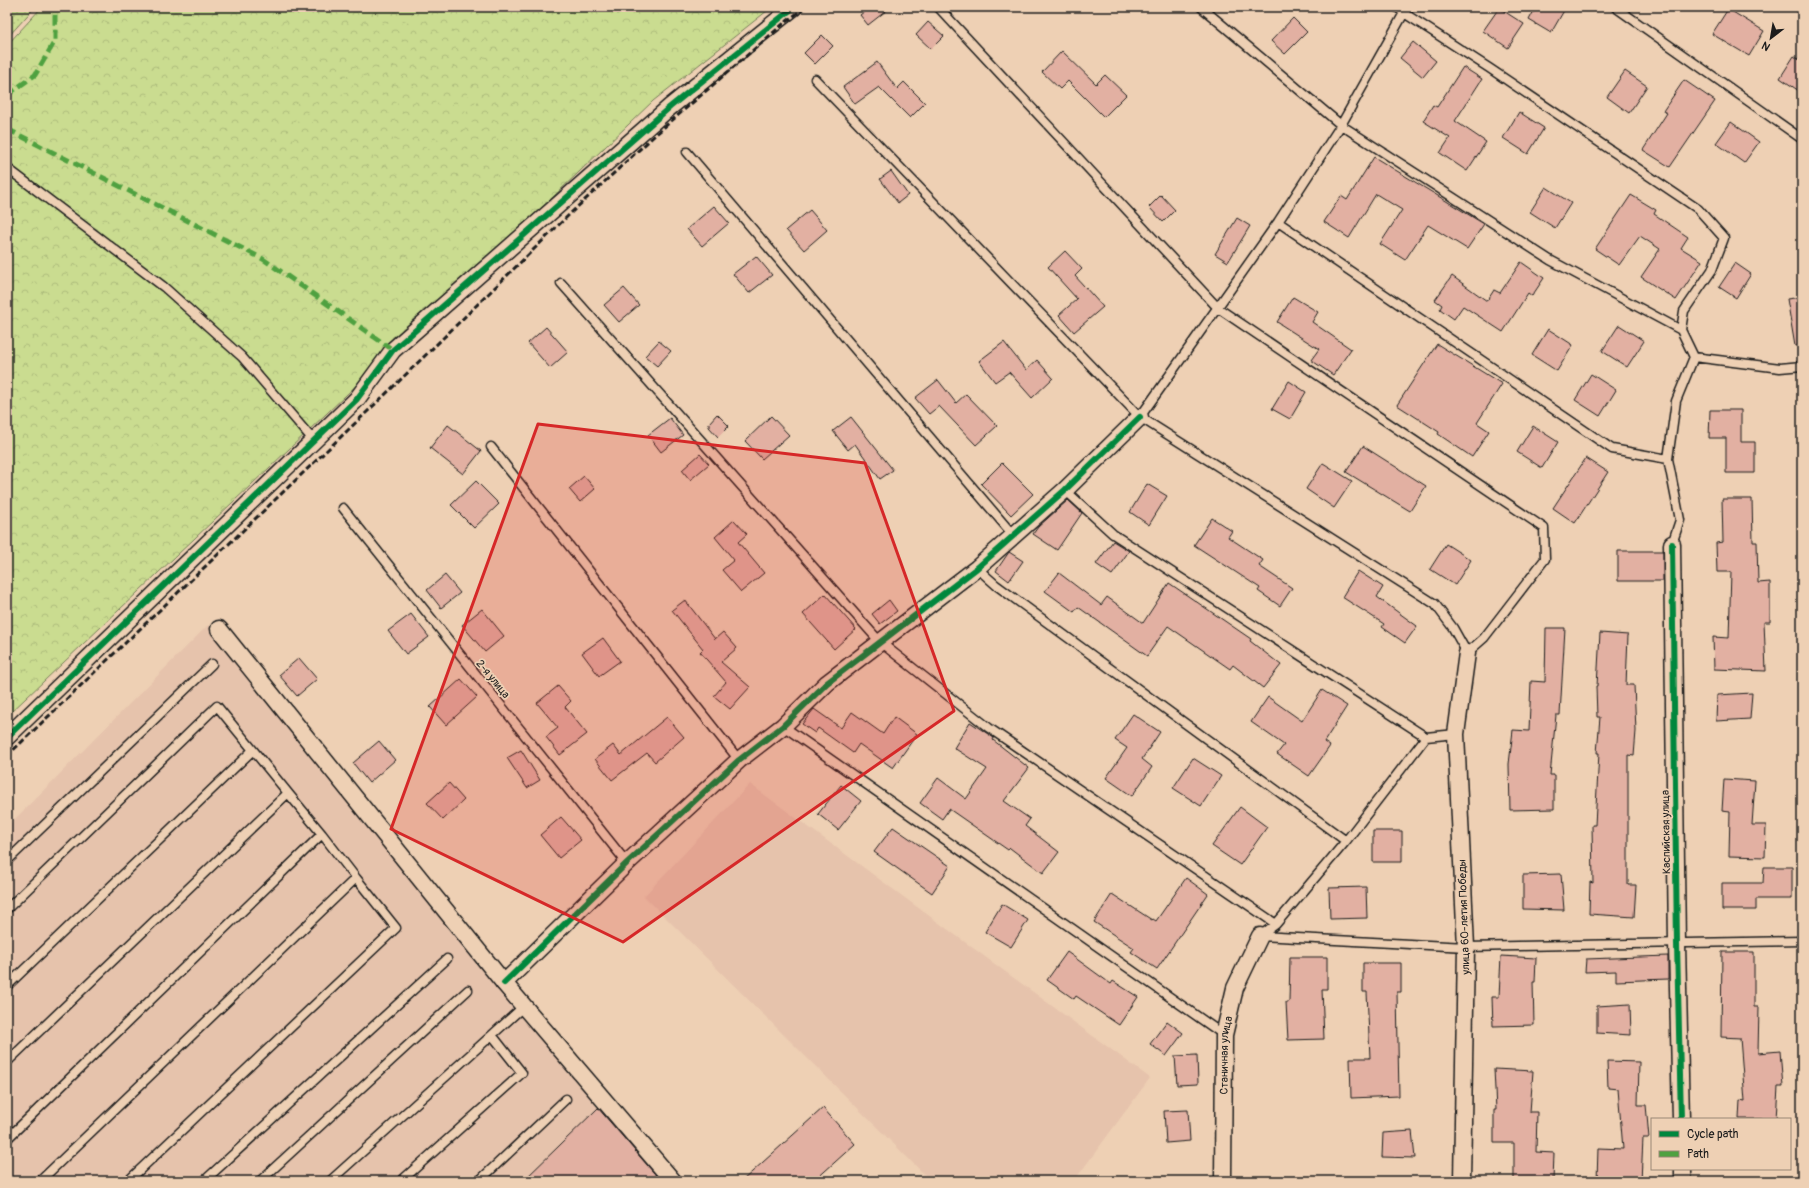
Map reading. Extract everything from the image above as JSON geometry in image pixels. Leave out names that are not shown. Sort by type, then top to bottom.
[{"type":"street","points":[[7,737],[357,399],[393,350],[670,107],[794,7]]},
{"type":"street","points":[[504,982],[627,864],[739,760],[783,726],[827,683],[977,568],[1065,490],[1140,417]]},
{"type":"street","name":"Каспийская улица","points":[[1672,544],[1677,944],[1681,1118]]},
{"type":"street","points":[[220,629],[504,982],[673,1181]]},
{"type":"street","name":"улица 60-летия Победы","points":[[1462,1181],[1466,947],[1456,734],[1467,653]]},
{"type":"street","name":"Станичная улица","points":[[1223,1181],[1224,1036],[1235,988],[1260,936]]},
{"type":"street","points":[[1682,1170],[1683,1181]]},
{"type":"lane","points":[[815,79],[1140,417],[1435,604],[1453,628],[1467,653],[1484,638],[1545,559],[1544,528],[1218,308],[938,7]]},
{"type":"lane","points":[[1201,7],[1341,125],[1550,260],[1681,330]]},
{"type":"lane","points":[[1397,7],[1406,10],[1698,210],[1724,238],[1712,270],[1684,311],[1681,330],[1694,357],[1676,401],[1668,459],[1680,520],[1672,544]]},
{"type":"lane","points":[[1615,7],[1802,139]]},
{"type":"lane","points":[[1140,417],[1218,308],[1241,272],[1278,222],[1341,125],[1406,10]]},
{"type":"lane","points":[[687,152],[1014,536]]},
{"type":"lane","points":[[7,168],[164,287],[242,357],[314,441]]},
{"type":"lane","points":[[1278,222],[1612,449],[1668,459]]},
{"type":"lane","points":[[561,283],[880,642],[989,728],[1276,924]]},
{"type":"lane","points":[[1694,357],[1780,368],[1802,366]]},
{"type":"lane","points":[[491,447],[739,760]]},
{"type":"lane","points":[[1065,490],[1113,534],[1426,737],[1456,734]]},
{"type":"lane","name":"2-я улица","points":[[343,508],[627,864]]},
{"type":"lane","points":[[977,568],[996,585],[1346,841]]},
{"type":"lane","points":[[7,861],[212,664]]},
{"type":"lane","points":[[7,909],[217,706],[322,834],[396,928],[128,1181]]},
{"type":"lane","points":[[783,726],[1224,1036]]},
{"type":"lane","points":[[1260,936],[1276,924],[1346,841],[1426,737]]},
{"type":"lane","points":[[7,986],[253,750]]},
{"type":"lane","points":[[7,1062],[288,793]]},
{"type":"lane","points":[[7,1139],[322,834]]},
{"type":"lane","points":[[40,1181],[356,878]]},
{"type":"lane","points":[[1260,936],[1466,947],[1802,942]]},
{"type":"lane","points":[[204,1181],[447,959]]},
{"type":"lane","points":[[260,1181],[468,990]]},
{"type":"lane","points":[[330,1181],[524,1006]]},
{"type":"lane","points":[[402,1181],[522,1073],[492,1035]]},
{"type":"lane","points":[[479,1181],[566,1099]]},
{"type":"highlighted area","points":[[538,424],[865,463],[954,711],[623,942],[391,829]]},
{"type":"shaded area","points":[[208,625],[598,1108],[523,1181],[7,1181],[7,827]]},
{"type":"shaded area","points":[[750,784],[1150,1078],[1074,1181],[931,1181],[644,896]]},
{"type":"green space","points":[[7,7],[35,7],[7,38]]},
{"type":"green space","points":[[42,7],[772,7],[653,101],[382,361],[7,716],[7,45]]},
{"type":"building","points":[[870,7],[891,7],[868,25],[860,15]]},
{"type":"building","points":[[1536,7],[1566,7],[1551,33],[1529,20]]},
{"type":"building","points":[[1499,8],[1524,24],[1508,48],[1483,31]]},
{"type":"building","points":[[1728,9],[1764,31],[1749,56],[1712,34]]},
{"type":"building","points":[[1293,18],[1307,32],[1285,54],[1271,41]]},
{"type":"building","points":[[928,22],[944,36],[931,49],[916,35]]},
{"type":"building","points":[[822,35],[833,46],[815,64],[804,53]]},
{"type":"building","points":[[1413,42],[1436,61],[1423,77],[1400,58]]},
{"type":"building","points":[[1062,51],[1096,84],[1105,75],[1126,95],[1104,117],[1068,81],[1060,89],[1042,72]]},
{"type":"building","points":[[1794,56],[1802,62],[1802,93],[1780,78]]},
{"type":"building","points":[[877,62],[897,89],[904,82],[925,103],[910,118],[879,87],[855,104],[843,87]]},
{"type":"building","points":[[1463,67],[1482,79],[1455,121],[1486,142],[1467,171],[1440,153],[1450,138],[1423,121],[1433,105],[1437,107]]},
{"type":"building","points":[[1625,71],[1647,86],[1629,113],[1607,97]]},
{"type":"building","points":[[1684,80],[1715,101],[1670,167],[1643,150],[1667,113],[1663,111]]},
{"type":"building","points":[[1519,112],[1544,128],[1528,154],[1503,138]]},
{"type":"building","points":[[1731,122],[1759,142],[1744,163],[1716,143]]},
{"type":"building","points":[[1374,157],[1484,224],[1467,249],[1428,225],[1405,260],[1380,244],[1402,210],[1376,194],[1349,238],[1324,222],[1341,196],[1347,200]]},
{"type":"building","points":[[891,171],[908,195],[898,203],[880,179]]},
{"type":"building","points":[[1546,187],[1571,203],[1555,228],[1530,212]]},
{"type":"building","points":[[1161,195],[1175,210],[1163,222],[1149,207]]},
{"type":"building","points":[[1631,195],[1656,210],[1654,214],[1688,237],[1681,248],[1702,261],[1676,300],[1641,277],[1660,249],[1640,236],[1619,265],[1595,249]]},
{"type":"building","points":[[714,206],[729,223],[702,246],[687,229]]},
{"type":"building","points":[[810,210],[827,230],[804,250],[786,230]]},
{"type":"building","points":[[1237,218],[1250,226],[1228,262],[1215,254]]},
{"type":"building","points":[[1065,251],[1082,269],[1075,276],[1103,307],[1074,332],[1059,315],[1077,299],[1048,267]]},
{"type":"building","points":[[756,256],[772,275],[749,293],[733,274]]},
{"type":"building","points":[[1521,262],[1544,278],[1532,296],[1528,293],[1503,332],[1463,306],[1454,319],[1440,309],[1442,305],[1435,300],[1452,276],[1487,301],[1494,290],[1500,293]]},
{"type":"building","points":[[1735,263],[1751,274],[1736,298],[1719,287]]},
{"type":"building","points":[[624,288],[639,305],[619,322],[604,305]]},
{"type":"building","points":[[1293,297],[1318,312],[1312,322],[1351,349],[1333,375],[1311,360],[1319,349],[1277,322]]},
{"type":"building","points":[[1802,297],[1802,346],[1795,346],[1787,299]]},
{"type":"building","points":[[1619,325],[1644,341],[1627,367],[1602,351]]},
{"type":"building","points":[[546,327],[568,352],[550,368],[528,343]]},
{"type":"building","points":[[1548,329],[1573,345],[1557,371],[1532,355]]},
{"type":"building","points":[[659,341],[671,351],[657,366],[645,356]]},
{"type":"building","points":[[1004,342],[1026,370],[1037,360],[1053,378],[1032,398],[1009,372],[995,382],[979,361]]},
{"type":"building","points":[[1437,344],[1502,384],[1477,423],[1489,431],[1472,457],[1438,434],[1439,432],[1397,405]]},
{"type":"building","points":[[1591,374],[1616,390],[1600,416],[1575,400]]},
{"type":"building","points":[[938,380],[956,403],[966,394],[997,426],[976,445],[939,406],[929,414],[915,398]]},
{"type":"building","points":[[1289,381],[1306,392],[1290,419],[1272,409]]},
{"type":"building","points":[[1710,410],[1741,410],[1741,442],[1755,442],[1755,473],[1726,473],[1726,438],[1709,438]]},
{"type":"building","points":[[717,414],[729,426],[718,437],[709,427],[709,423]]},
{"type":"building","points":[[771,416],[789,435],[762,459],[745,441]]},
{"type":"building","points":[[851,417],[893,470],[880,479],[855,444],[848,450],[833,431]]},
{"type":"building","points":[[670,418],[683,435],[661,452],[648,435]]},
{"type":"building","points":[[448,425],[481,451],[463,474],[430,448]]},
{"type":"building","points":[[1533,426],[1558,442],[1542,468],[1517,452]]},
{"type":"building","points":[[1363,446],[1426,486],[1410,511],[1346,472]]},
{"type":"building","points":[[700,454],[709,464],[690,480],[682,470]]},
{"type":"building","points":[[1586,458],[1608,472],[1575,523],[1553,508]]},
{"type":"building","points":[[1002,463],[1033,494],[1011,515],[981,484]]},
{"type":"building","points":[[1323,463],[1352,481],[1334,508],[1306,489]]},
{"type":"building","points":[[584,476],[595,489],[580,502],[569,489]]},
{"type":"building","points":[[476,481],[499,504],[474,528],[451,505]]},
{"type":"building","points":[[1147,484],[1167,496],[1149,525],[1130,512]]},
{"type":"building","points":[[1722,499],[1752,499],[1753,542],[1757,542],[1758,583],[1770,582],[1770,622],[1764,622],[1766,671],[1714,669],[1713,637],[1729,638],[1731,572],[1717,572],[1716,543],[1723,542]]},
{"type":"building","points":[[1068,500],[1082,513],[1057,550],[1033,534],[1038,527]]},
{"type":"building","points":[[1212,518],[1232,531],[1228,537],[1263,560],[1259,566],[1292,588],[1280,606],[1258,591],[1260,588],[1194,545]]},
{"type":"building","points":[[734,520],[747,534],[738,542],[764,573],[741,592],[722,570],[734,560],[715,537]]},
{"type":"building","points":[[1113,541],[1129,551],[1112,575],[1096,564]]},
{"type":"building","points":[[1446,544],[1471,560],[1455,585],[1430,569]]},
{"type":"building","points":[[1618,551],[1663,551],[1663,581],[1618,581]]},
{"type":"building","points":[[1009,552],[1023,561],[1009,581],[996,571]]},
{"type":"building","points":[[1358,571],[1383,587],[1377,597],[1417,626],[1405,643],[1382,627],[1384,624],[1342,597]]},
{"type":"building","points":[[1059,573],[1101,605],[1107,597],[1143,623],[1169,583],[1251,639],[1250,641],[1281,665],[1263,688],[1233,665],[1230,669],[1168,626],[1147,656],[1078,607],[1074,612],[1045,591]]},
{"type":"building","points":[[445,575],[460,593],[441,608],[427,590]]},
{"type":"building","points":[[825,594],[856,629],[834,649],[803,614]]},
{"type":"building","points":[[685,600],[715,639],[723,632],[737,648],[721,662],[750,687],[730,709],[714,696],[726,682],[700,652],[703,649],[672,610]]},
{"type":"building","points":[[889,600],[897,611],[880,624],[872,614]]},
{"type":"building","points":[[482,609],[504,636],[485,652],[462,625]]},
{"type":"building","points":[[411,614],[429,637],[406,654],[388,631]]},
{"type":"building","points":[[1546,628],[1565,628],[1560,715],[1556,715],[1550,775],[1554,775],[1554,809],[1510,810],[1509,764],[1513,730],[1529,731],[1531,681],[1545,682]]},
{"type":"building","points":[[1600,633],[1628,635],[1626,685],[1634,685],[1636,731],[1634,756],[1628,755],[1628,885],[1636,885],[1634,917],[1589,914],[1590,882],[1593,883],[1592,825],[1595,825],[1599,753],[1597,753],[1600,717],[1597,717],[1596,686]]},
{"type":"building","points":[[603,638],[620,661],[599,676],[582,653]]},
{"type":"building","points":[[299,658],[317,679],[297,696],[279,675]]},
{"type":"building","points":[[461,679],[477,697],[446,725],[430,707]]},
{"type":"building","points":[[558,686],[571,701],[565,707],[587,734],[560,755],[546,737],[558,728],[537,703]]},
{"type":"building","points":[[1322,690],[1347,706],[1324,742],[1330,746],[1309,776],[1277,754],[1284,745],[1251,722],[1268,697],[1302,721]]},
{"type":"building","points":[[1752,693],[1750,719],[1716,721],[1717,695]]},
{"type":"building","points":[[814,709],[841,728],[852,712],[883,734],[894,717],[917,734],[893,768],[859,744],[853,753],[818,728],[815,733],[802,724]]},
{"type":"building","points":[[1133,714],[1160,732],[1142,759],[1152,767],[1132,796],[1106,778],[1127,748],[1115,740]]},
{"type":"building","points":[[667,717],[684,737],[655,762],[647,753],[612,780],[595,759],[613,745],[621,755]]},
{"type":"building","points":[[970,722],[994,738],[993,740],[1029,768],[1004,801],[1030,819],[1025,826],[1059,852],[1043,873],[1010,848],[1008,850],[949,809],[942,819],[920,803],[938,778],[966,799],[987,769],[954,748]]},
{"type":"building","points":[[379,741],[395,760],[369,783],[353,763]]},
{"type":"building","points":[[521,750],[540,780],[527,788],[507,758]]},
{"type":"building","points":[[1193,758],[1221,776],[1201,806],[1173,788]]},
{"type":"building","points":[[1724,779],[1755,781],[1752,825],[1766,825],[1765,857],[1729,856],[1730,812],[1722,811]]},
{"type":"building","points":[[449,783],[464,800],[443,820],[427,803]]},
{"type":"building","points":[[841,785],[861,801],[838,830],[818,814]]},
{"type":"building","points":[[1240,807],[1267,827],[1240,865],[1212,846]]},
{"type":"building","points":[[561,817],[581,840],[559,858],[540,835]]},
{"type":"building","points":[[893,827],[950,866],[932,893],[874,852]]},
{"type":"building","points":[[1373,831],[1402,831],[1402,862],[1373,862]]},
{"type":"building","points":[[1764,867],[1792,867],[1792,899],[1756,899],[1756,910],[1722,910],[1722,883],[1763,883]]},
{"type":"building","points":[[1561,874],[1564,910],[1523,909],[1523,875]]},
{"type":"building","points":[[1186,878],[1208,894],[1157,969],[1131,952],[1134,948],[1094,922],[1112,894],[1152,920],[1153,919],[1156,921]]},
{"type":"building","points":[[1366,887],[1367,918],[1330,919],[1329,888]]},
{"type":"building","points":[[1002,904],[1028,920],[1011,947],[985,932]]},
{"type":"building","points":[[1067,952],[1111,984],[1113,981],[1138,997],[1119,1025],[1076,996],[1074,999],[1047,980]]},
{"type":"building","points":[[1722,952],[1754,952],[1754,1007],[1759,1007],[1758,1053],[1780,1051],[1783,1087],[1778,1087],[1776,1118],[1739,1118],[1740,1100],[1745,1101],[1740,1038],[1721,1037]]},
{"type":"building","points":[[1501,956],[1536,958],[1535,982],[1533,982],[1534,1025],[1493,1026],[1492,997],[1499,997]]},
{"type":"building","points":[[1668,956],[1668,979],[1616,981],[1616,971],[1585,972],[1586,959]]},
{"type":"building","points":[[1290,957],[1327,957],[1327,989],[1322,989],[1324,1039],[1288,1040],[1286,1002],[1289,1002]]},
{"type":"building","points":[[1363,963],[1401,963],[1401,992],[1397,992],[1399,1096],[1351,1098],[1350,1058],[1370,1058],[1367,992],[1363,992]]},
{"type":"building","points":[[1630,1004],[1631,1035],[1597,1033],[1597,1006]]},
{"type":"building","points":[[1167,1021],[1183,1033],[1166,1056],[1150,1044]]},
{"type":"building","points":[[1197,1055],[1198,1084],[1177,1085],[1175,1056]]},
{"type":"building","points":[[1607,1061],[1639,1062],[1638,1105],[1646,1105],[1649,1138],[1643,1138],[1641,1181],[1597,1181],[1598,1148],[1623,1149],[1618,1089],[1608,1088]]},
{"type":"building","points":[[1494,1069],[1533,1071],[1530,1112],[1537,1112],[1536,1152],[1554,1153],[1553,1181],[1514,1181],[1514,1143],[1494,1143],[1494,1110],[1496,1110]]},
{"type":"building","points":[[598,1108],[661,1181],[523,1181]]},
{"type":"building","points":[[823,1108],[855,1144],[814,1181],[742,1181]]},
{"type":"building","points":[[1188,1110],[1190,1141],[1166,1143],[1164,1111]]},
{"type":"building","points":[[1412,1131],[1415,1158],[1382,1157],[1383,1133]]},
{"type":"railway","points":[[7,756],[392,388],[574,210],[654,136],[782,25],[805,7]]},
{"type":"marked path","points":[[7,95],[35,75],[55,41],[55,7]]},
{"type":"marked path","points":[[7,129],[263,259],[393,350]]},
{"type":"cycle path","points":[[7,737],[357,399],[393,350],[670,107],[794,7]]},
{"type":"cycle path","points":[[504,983],[627,863],[739,760],[783,726],[827,683],[977,568],[1065,490],[1140,417]]},
{"type":"cycle path","points":[[1672,544],[1677,944],[1681,1118]]}]
